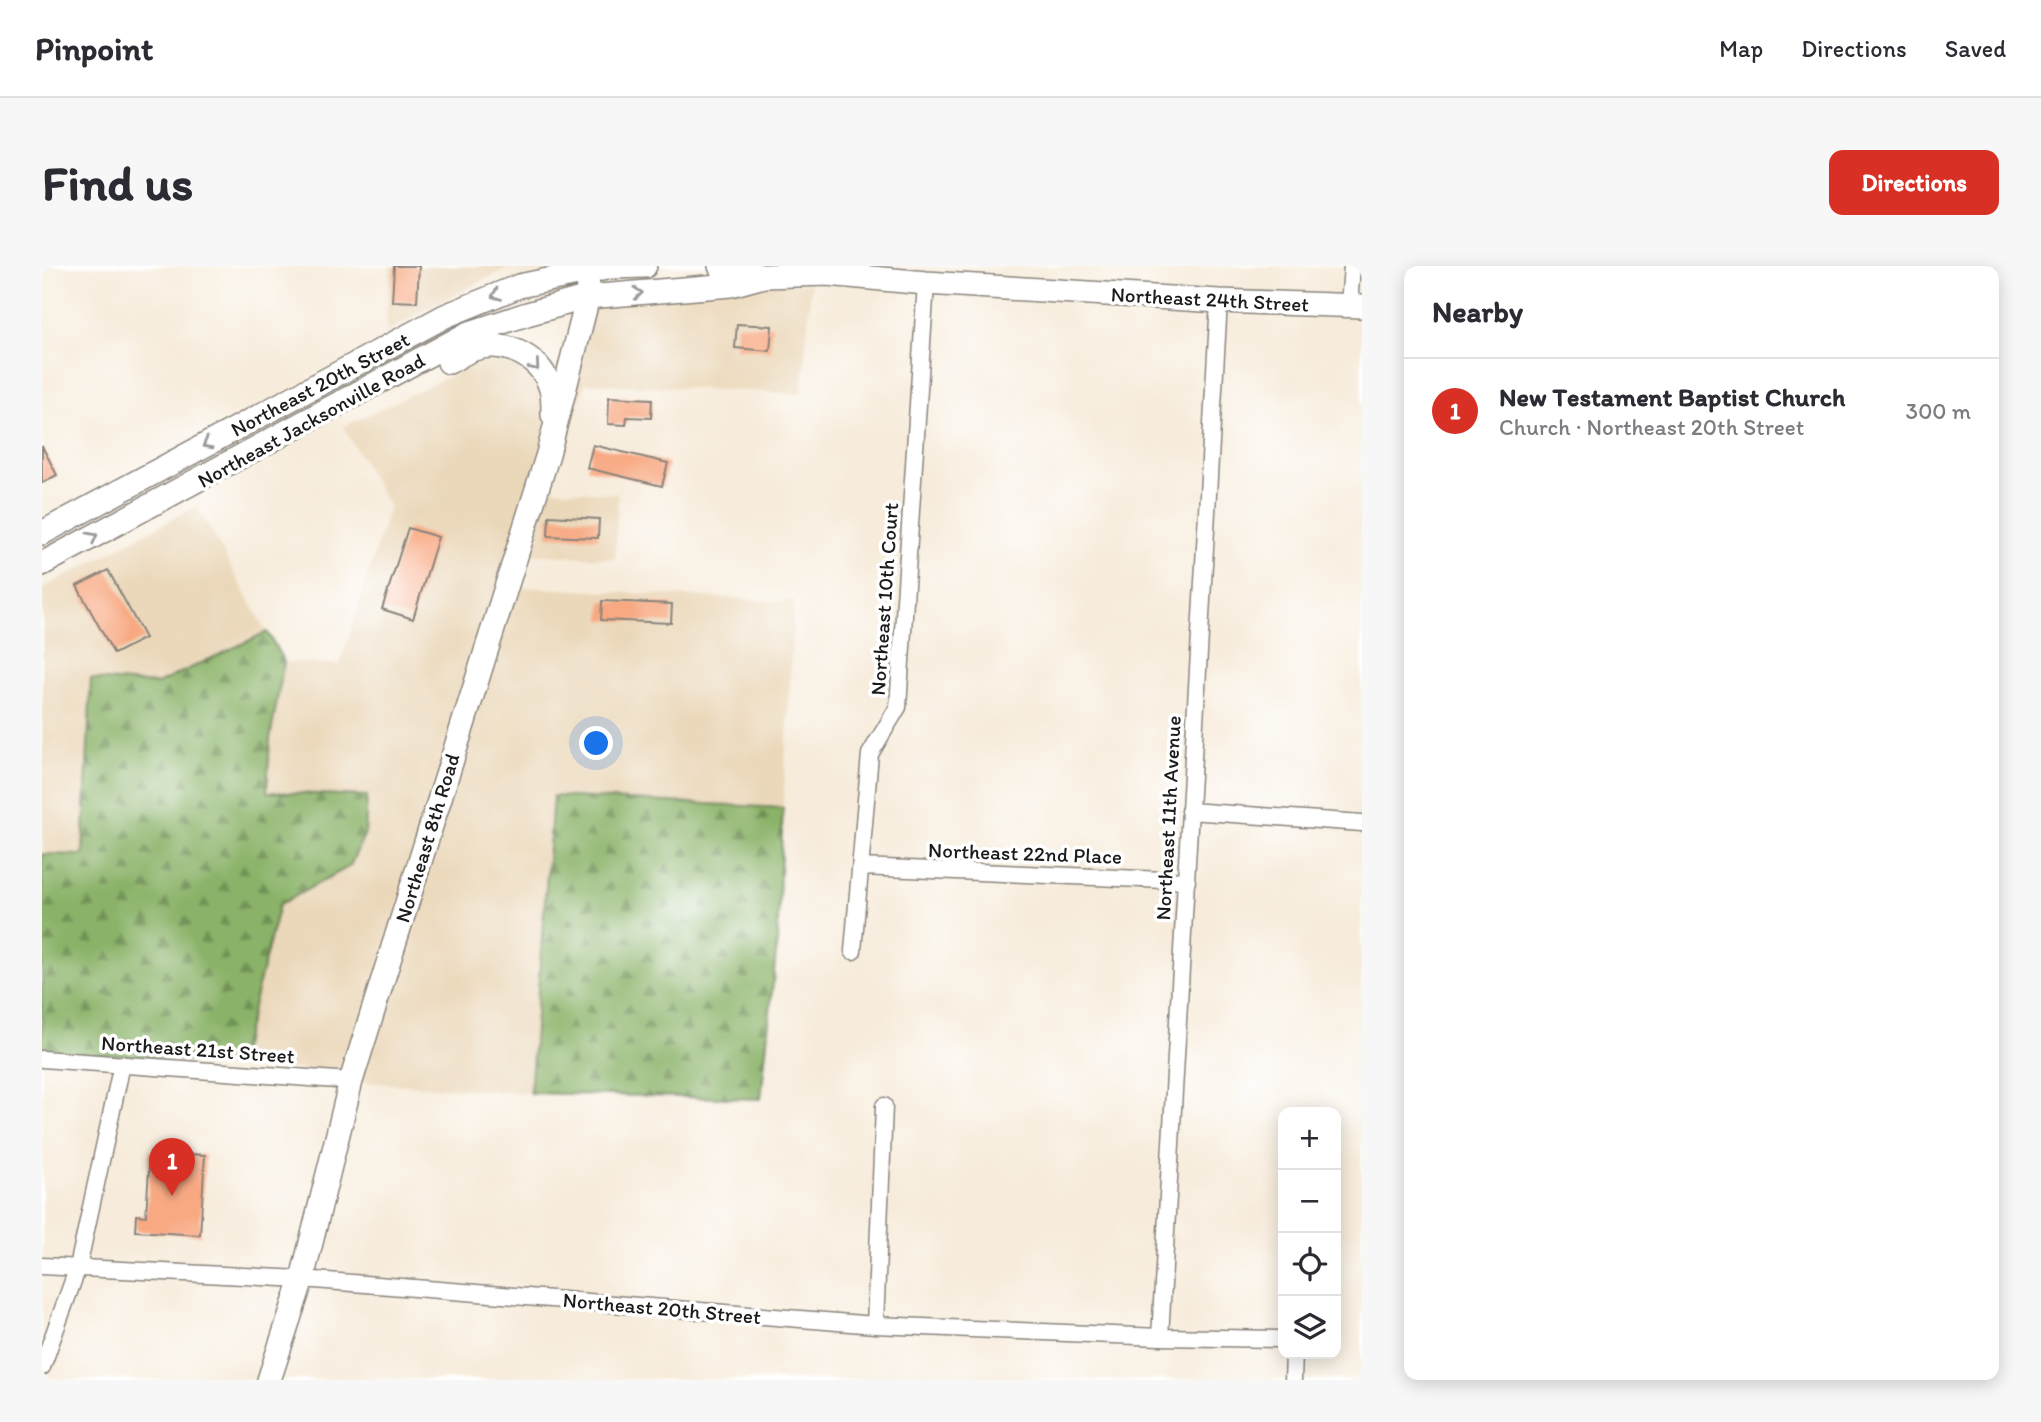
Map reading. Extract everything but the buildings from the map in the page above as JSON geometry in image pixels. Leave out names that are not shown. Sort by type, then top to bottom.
[{"type":"main road","points":[[611,266],[645,266]]},
{"type":"main road","name":"Northeast 20th Street","points":[[42,533],[445,317],[519,286],[587,269],[611,266]]},
{"type":"main road","name":"Northeast 8th Road","points":[[588,297],[611,266]]},
{"type":"main road","name":"Northeast 24th Street","points":[[720,266],[764,276]]},
{"type":"main road","name":"Northeast 8th Road","points":[[269,1380],[302,1279],[351,1082],[553,434],[588,297],[587,269]]},
{"type":"main road","name":"Northeast 24th Street","points":[[588,297],[731,285],[764,276],[827,274],[926,283],[1219,301],[1356,305]]},
{"type":"main road","name":"Northeast Jacksonville Road","points":[[42,564],[467,334],[588,297]]},
{"type":"main road","points":[[361,393],[418,379],[474,349],[503,346],[526,355],[546,379],[552,390],[553,434]]},
{"type":"main road","points":[[130,486],[143,510]]},
{"type":"street","points":[[1352,266],[1356,305]]},
{"type":"street","name":"Northeast 10th Court","points":[[853,951],[870,754],[898,707],[926,283]]},
{"type":"street","name":"Northeast 11th Avenue","points":[[1160,1337],[1219,301]]},
{"type":"street","points":[[1189,811],[1362,823]]},
{"type":"street","name":"Northeast 22nd Place","points":[[862,867],[1187,881]]},
{"type":"street","name":"Northeast 21st Street","points":[[42,1059],[351,1082]]},
{"type":"street","points":[[42,1367],[78,1267],[122,1064]]},
{"type":"street","points":[[875,1325],[884,1105]]},
{"type":"street","name":"Northeast 20th Street","points":[[42,1266],[302,1279],[875,1325],[1160,1337],[1278,1339]]},
{"type":"street","points":[[1293,1380],[1294,1359]]},
{"type":"shaded area","points":[[390,266],[511,266],[386,332]]},
{"type":"shaded area","points":[[811,283],[802,394],[585,383],[551,489],[618,494],[615,559],[531,554],[521,587],[794,602],[783,808],[553,796],[530,1093],[358,1082],[594,304],[765,284]]},
{"type":"shaded area","points":[[495,354],[512,357],[540,383],[546,433],[346,1073],[238,1065],[279,905],[350,866],[366,796],[267,792],[270,739],[284,662],[340,665],[389,507],[343,427]]},
{"type":"shaded area","points":[[197,506],[267,632],[157,684],[91,679],[83,855],[42,854],[42,589]]},
{"type":"green space","points":[[267,632],[284,662],[270,739],[267,792],[367,796],[365,833],[350,866],[279,905],[238,1065],[42,1052],[42,854],[83,855],[91,679],[157,684]]},
{"type":"green space","points":[[553,796],[783,808],[777,943],[761,1099],[530,1093]]},
{"type":"place","name":"New Testament Baptist Church","points":[[172,1196]]}]
